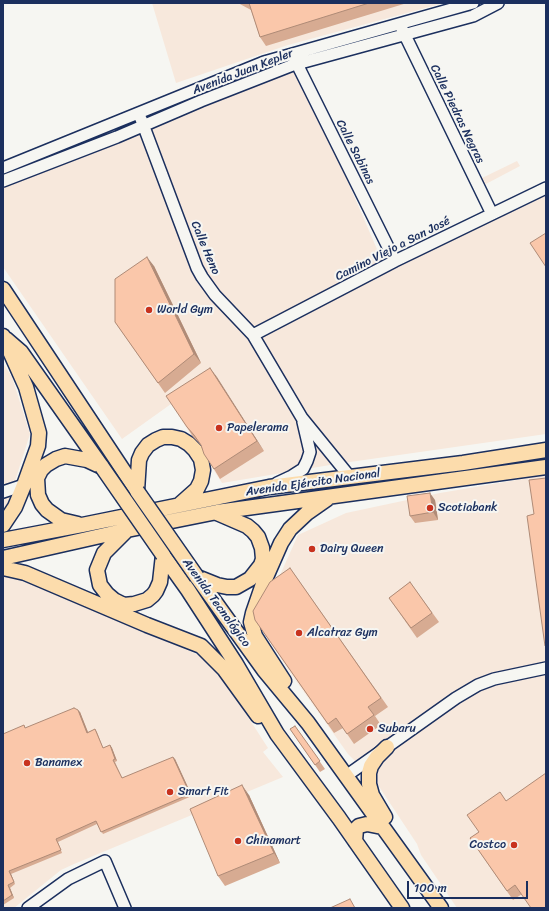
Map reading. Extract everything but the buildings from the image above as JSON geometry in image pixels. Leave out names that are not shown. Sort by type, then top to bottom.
[{"type":"main road","name":"Avenida Tecnológico","points":[[3,289],[196,577],[264,670],[308,723],[382,828],[441,908]]},
{"type":"main road","name":"Avenida Tecnológico","points":[[3,336],[21,352],[188,590],[236,664],[277,734],[402,908]]},
{"type":"main road","points":[[3,336],[26,387],[39,433],[38,446],[24,485],[15,507],[3,525]]},
{"type":"main road","points":[[137,491],[139,460],[148,445],[163,437],[181,439],[195,450],[201,459],[203,470],[201,481],[196,489],[179,505]]},
{"type":"main road","name":"Avenida Ejército Nacional","points":[[3,540],[269,487],[463,463],[546,450]]},
{"type":"main road","points":[[82,525],[61,520],[47,510],[42,504],[38,494],[38,478],[41,470],[46,465],[65,456],[87,460],[102,467]]},
{"type":"main road","name":"Avenida Ejército Nacional","points":[[3,558],[127,530],[217,512],[546,467]]},
{"type":"main road","points":[[308,723],[290,691],[258,644],[251,622],[263,584],[284,538],[299,519],[315,506],[330,497]]},
{"type":"main road","points":[[196,577],[217,585],[236,587],[250,579],[261,565],[263,559],[262,548],[258,537],[253,531],[247,526],[217,512]]},
{"type":"main road","points":[[127,530],[104,553],[97,570],[100,585],[114,600],[124,605],[147,600],[156,591],[160,582],[163,555]]},
{"type":"main road","points":[[3,568],[25,573],[140,622],[201,646],[224,668],[260,717],[277,734]]},
{"type":"main road","points":[[387,748],[377,757],[371,766],[369,784],[376,802],[400,839],[420,878]]},
{"type":"main road","points":[[355,841],[356,829],[359,826],[367,824],[382,828]]},
{"type":"street","name":"Avenida Juan Kepler","points":[[3,168],[264,62],[473,3]]},
{"type":"street","name":"Avenida Juan Kepler","points":[[3,181],[117,137],[201,101],[297,64],[405,36],[473,16],[498,3]]},
{"type":"street","name":"Calle Piedras Negras","points":[[400,24],[492,214]]},
{"type":"street","name":"Calle Sabinas","points":[[294,53],[297,64],[395,261]]},
{"type":"street","name":"Calle Heno","points":[[138,113],[197,268],[207,285],[253,335],[302,418],[350,477]]},
{"type":"street","name":"Camino Viejo a San José","points":[[253,335],[395,261],[546,188]]},
{"type":"street","name":"Calle Heno","points":[[269,487],[303,469],[307,462],[310,452],[302,418]]},
{"type":"street","points":[[3,492],[24,485]]},
{"type":"street","points":[[346,776],[456,698],[478,685],[500,677],[546,668]]},
{"type":"street","points":[[28,908],[68,879],[105,861],[124,908]]},
{"type":"shaded area","points":[[152,3],[444,3],[288,45],[176,83]]},
{"type":"shaded area","points":[[297,64],[386,270],[546,194],[546,434],[336,464],[222,483],[171,404],[122,439],[3,267],[3,185]]},
{"type":"shaded area","points":[[517,161],[520,166],[484,185],[480,179]]},
{"type":"shaded area","points":[[3,363],[12,377],[30,434],[7,506],[3,511]]},
{"type":"shaded area","points":[[546,475],[546,908],[457,908],[421,855],[417,844],[376,782],[348,754],[289,671],[258,624],[298,535],[346,513],[440,493]]},
{"type":"shaded area","points":[[3,575],[16,578],[165,639],[200,656],[217,669],[268,748],[263,752],[283,777],[61,870],[14,908],[3,908]]},
{"type":"place","name":"World Gym","points":[[149,310]]},
{"type":"place","name":"Papelerama","points":[[219,428]]},
{"type":"place","name":"Scotiabank","points":[[430,508]]},
{"type":"place","name":"Dairy Queen","points":[[312,549]]},
{"type":"place","name":"Alcatraz Gym","points":[[299,633]]},
{"type":"place","name":"Subaru","points":[[370,729]]},
{"type":"place","name":"Banamex","points":[[27,763]]},
{"type":"place","name":"Smart Fit","points":[[170,792]]},
{"type":"place","name":"Chinamart","points":[[238,841]]},
{"type":"place","name":"Costco","points":[[514,845]]}]
